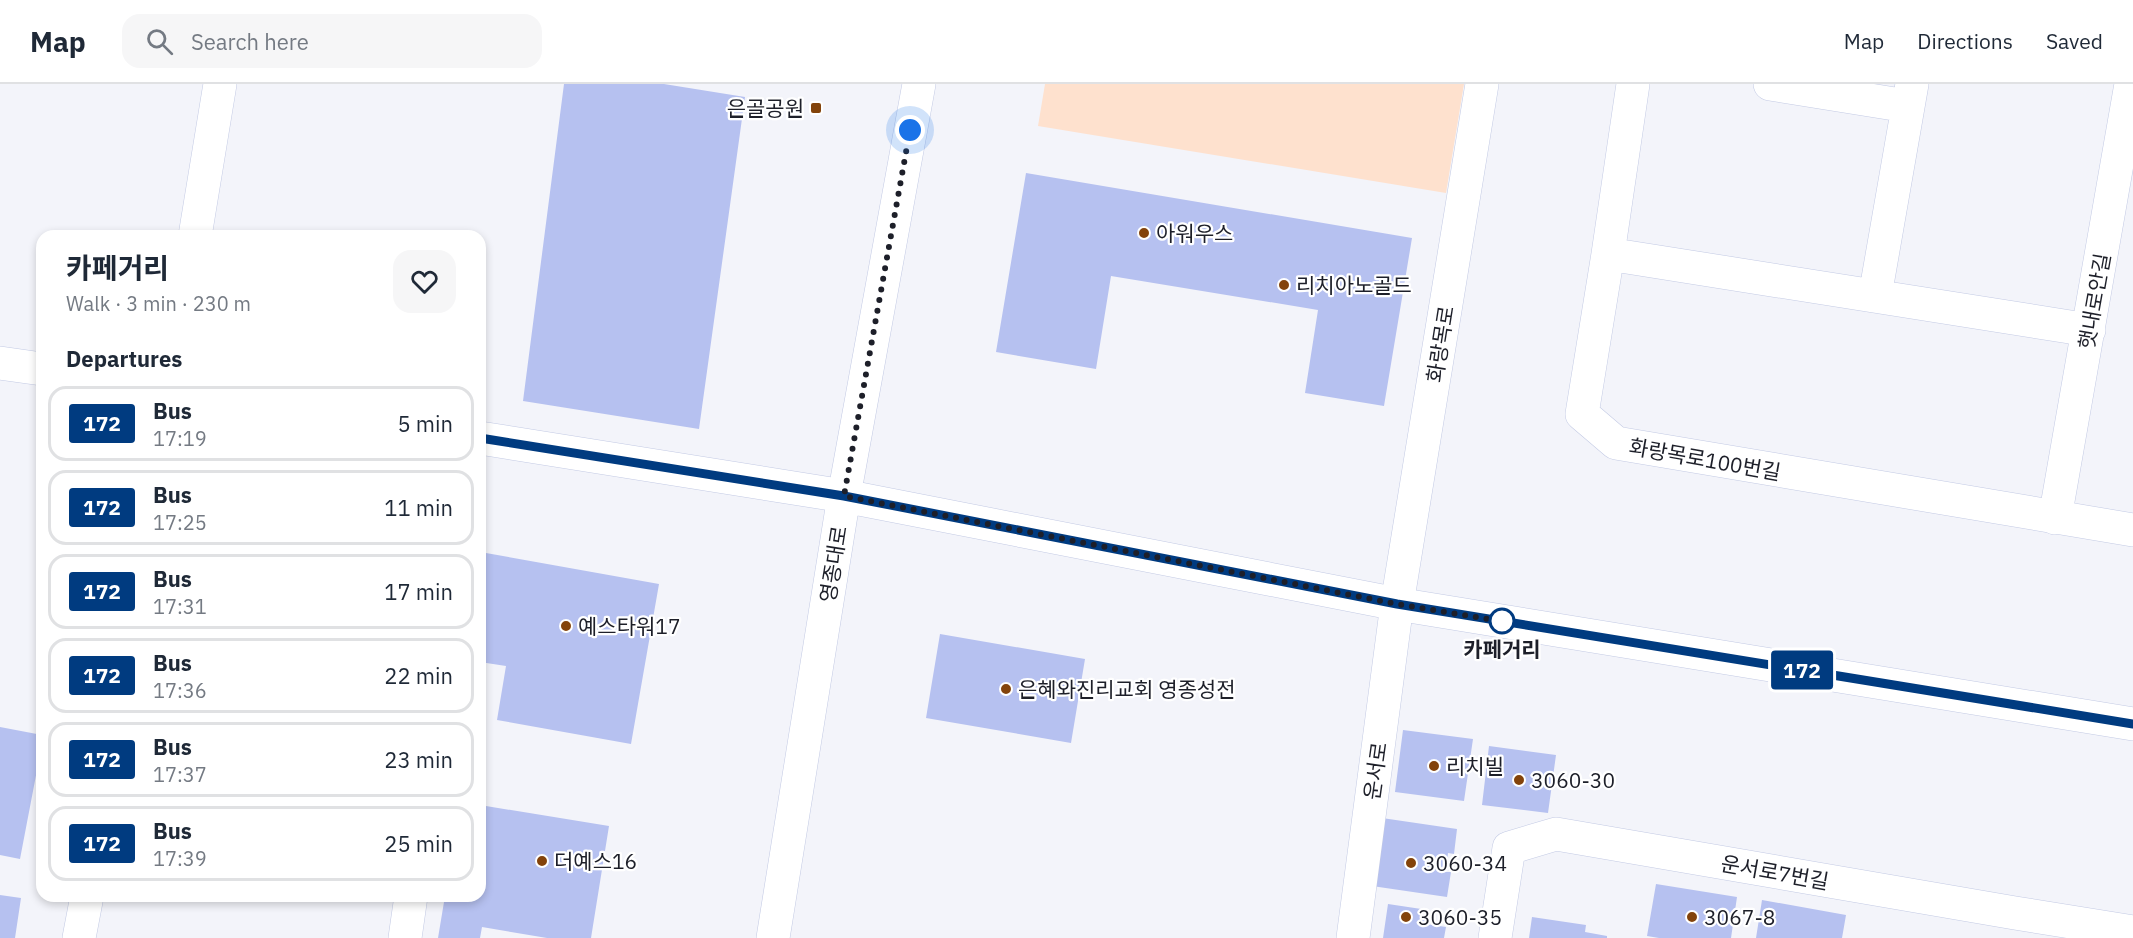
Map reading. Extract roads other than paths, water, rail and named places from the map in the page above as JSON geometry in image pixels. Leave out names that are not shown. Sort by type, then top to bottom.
[{"type":"street","points":[[196,230],[220,84]]},
{"type":"street","name":"영종대로","points":[[773,938],[844,496],[919,84]]},
{"type":"street","name":"화랑목로","points":[[1397,604],[1482,84]]},
{"type":"street","name":"화랑목로100번길","points":[[1632,84],[1582,414],[1616,443],[2133,530]]},
{"type":"street","points":[[1770,84],[1909,95],[1875,296]]},
{"type":"street","name":"햇내로안길","points":[[2055,518],[2131,84]]},
{"type":"street","points":[[1608,254],[2089,330]]},
{"type":"street","points":[[0,363],[36,368]]},
{"type":"street","points":[[486,439],[844,496],[1397,604],[2133,724]]},
{"type":"street","name":"운서로","points":[[1353,938],[1397,604]]},
{"type":"street","name":"운서로7번길","points":[[1495,938],[1509,848],[1556,834],[2014,926],[2133,932]]},
{"type":"street","points":[[79,938],[86,902]]},
{"type":"street","points":[[405,938],[410,902]]},
{"type":"place","name":"은골공원","points":[[816,108]]},
{"type":"place","name":"아워우스","points":[[1144,233]]},
{"type":"place","name":"리치아노골드","points":[[1284,285]]},
{"type":"place","name":"카페거리","points":[[1502,621]]},
{"type":"place","name":"예스타워17","points":[[566,626]]},
{"type":"place","name":"은혜와진리교회 영종성전","points":[[1006,689]]},
{"type":"place","name":"리치빌","points":[[1434,766]]},
{"type":"place","name":"3060-30","points":[[1519,780]]},
{"type":"place","name":"더예스16","points":[[542,861]]},
{"type":"place","name":"3060-34","points":[[1411,863]]},
{"type":"place","name":"3060-35","points":[[1406,917]]},
{"type":"place","name":"3067-8","points":[[1692,917]]}]
